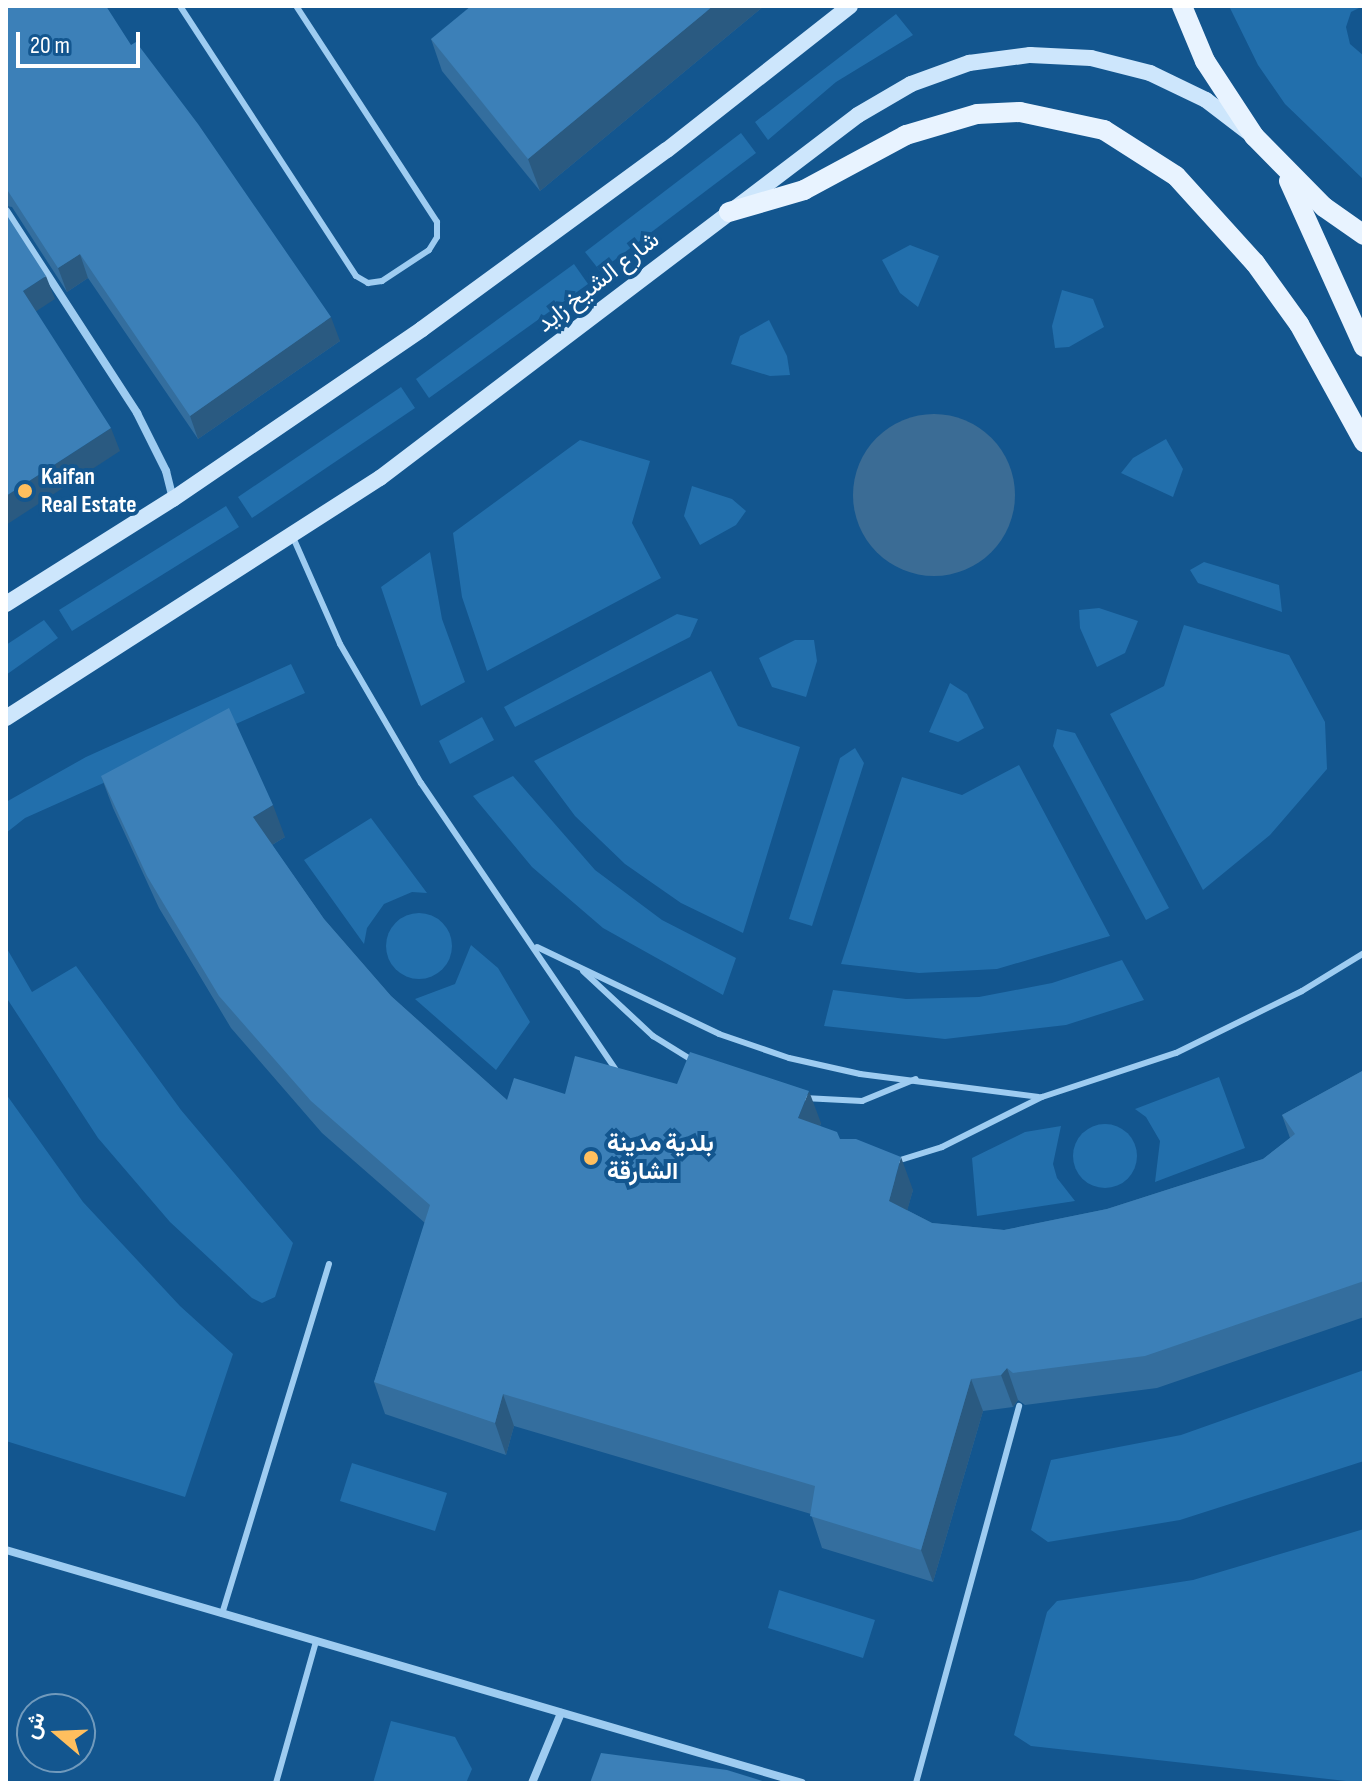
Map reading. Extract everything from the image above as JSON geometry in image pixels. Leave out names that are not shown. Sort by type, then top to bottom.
[{"type":"main road","points":[[6,604],[173,499],[545,241],[850,6]]},
{"type":"main road","points":[[1182,6],[1205,61],[1254,136],[1284,170],[1364,235]]},
{"type":"main road","name":"شارع الشيخ زايد","points":[[6,718],[411,455],[858,115],[911,84],[969,63],[1015,57],[1091,58],[1150,73],[1206,100],[1254,136]]},
{"type":"main road","points":[[729,212],[804,190],[906,135],[953,119],[1020,112],[1104,130],[1176,176],[1255,263],[1299,324],[1364,442]]},
{"type":"main road","points":[[1284,170],[1364,347]]},
{"type":"street","points":[[6,211],[137,413],[166,471],[173,499]]},
{"type":"street","points":[[7,1552],[802,1783]]},
{"type":"street","points":[[532,1783],[561,1713]]},
{"type":"lane","points":[[180,6],[356,276],[368,283],[382,281],[429,250],[438,229],[296,6]]},
{"type":"lane","points":[[292,534],[340,644],[421,783],[534,946],[588,1035],[630,1082]]},
{"type":"lane","points":[[534,946],[754,1047],[824,1067],[1042,1097]]},
{"type":"lane","points":[[883,1165],[942,1147],[1042,1097],[1176,1053],[1290,998],[1364,953]]},
{"type":"lane","points":[[578,967],[653,1036],[705,1067]]},
{"type":"lane","points":[[792,1094],[834,1103],[862,1101],[916,1079]]},
{"type":"lane","points":[[222,1614],[329,1264]]},
{"type":"lane","points":[[916,1783],[1019,1406]]},
{"type":"lane","points":[[276,1783],[316,1642]]},
{"type":"shaded area","points":[[1229,6],[1363,6],[1351,12],[1346,27],[1350,44],[1364,56],[1364,180],[1285,104],[1258,65]]},
{"type":"shaded area","points":[[896,14],[913,35],[836,82],[768,140],[755,122]]},
{"type":"shaded area","points":[[741,133],[756,153],[600,271],[585,252]]},
{"type":"shaded area","points":[[910,245],[939,256],[918,307],[900,293],[882,260]]},
{"type":"shaded area","points":[[574,264],[588,284],[429,398],[416,379]]},
{"type":"shaded area","points":[[1062,290],[1093,299],[1104,327],[1069,347],[1055,348],[1052,326]]},
{"type":"shaded area","points":[[769,320],[787,356],[790,375],[770,376],[731,364],[740,336]]},
{"type":"shaded area","points":[[401,387],[415,408],[252,518],[238,497]]},
{"type":"shaded area","points":[[934,414],[965,420],[992,437],[1009,464],[1015,495],[1009,526],[992,553],[965,570],[934,576],[903,570],[876,553],[859,526],[853,495],[859,464],[876,437],[903,420]]},
{"type":"shaded area","points":[[1166,439],[1183,469],[1173,497],[1121,473],[1133,458]]},
{"type":"shaded area","points":[[580,440],[650,461],[632,523],[661,578],[487,671],[462,597],[453,533]]},
{"type":"shaded area","points":[[692,486],[732,499],[746,511],[736,525],[700,545],[684,516]]},
{"type":"shaded area","points":[[226,506],[239,527],[72,631],[59,610]]},
{"type":"shaded area","points":[[430,552],[442,619],[465,682],[421,706],[381,587]]},
{"type":"shaded area","points":[[1204,562],[1279,585],[1282,612],[1198,583],[1190,570]]},
{"type":"shaded area","points":[[1099,608],[1138,621],[1125,653],[1097,667],[1080,628],[1079,610]]},
{"type":"shaded area","points":[[677,614],[698,619],[690,637],[515,727],[504,707]]},
{"type":"shaded area","points":[[44,620],[58,638],[6,675],[6,645]]},
{"type":"shaded area","points":[[1184,625],[1289,655],[1325,722],[1327,769],[1270,835],[1203,890],[1110,714],[1164,686]]},
{"type":"shaded area","points":[[795,640],[814,640],[817,661],[806,697],[772,687],[759,658]]},
{"type":"shaded area","points":[[291,664],[305,693],[25,818],[6,833],[6,802],[86,757]]},
{"type":"shaded area","points":[[711,671],[738,726],[800,747],[743,933],[681,903],[625,864],[575,816],[534,761]]},
{"type":"shaded area","points":[[950,683],[967,694],[984,728],[958,742],[929,732]]},
{"type":"shaded area","points":[[482,717],[494,740],[450,764],[439,741]]},
{"type":"shaded area","points":[[1057,729],[1075,733],[1169,908],[1146,920],[1053,746]]},
{"type":"shaded area","points":[[855,748],[864,763],[812,926],[789,919],[840,758]]},
{"type":"shaded area","points":[[1019,765],[1110,936],[997,969],[919,973],[841,964],[902,777],[962,795]]},
{"type":"shaded area","points":[[513,776],[595,870],[662,920],[736,958],[723,995],[603,928],[532,867],[473,796]]},
{"type":"shaded area","points":[[371,818],[427,893],[412,892],[384,904],[367,928],[364,944],[304,860]]},
{"type":"shaded area","points":[[412,913],[426,913],[438,918],[447,927],[452,946],[450,959],[443,970],[426,979],[412,979],[400,974],[391,965],[386,953],[386,939],[391,927],[400,918]]},
{"type":"shaded area","points":[[471,945],[498,968],[530,1022],[496,1070],[415,999],[455,984]]},
{"type":"shaded area","points":[[6,947],[32,992],[76,966],[181,1110],[293,1243],[275,1297],[262,1303],[252,1298],[170,1222],[98,1138],[6,997]]},
{"type":"shaded area","points":[[1122,960],[1144,1000],[1066,1025],[945,1039],[824,1026],[833,990],[906,999],[979,997],[1052,983]]},
{"type":"shaded area","points":[[1219,1077],[1245,1148],[1155,1182],[1160,1141],[1146,1117],[1135,1109]]},
{"type":"shaded area","points":[[6,1094],[83,1202],[180,1306],[233,1354],[185,1497],[6,1441]]},
{"type":"shaded area","points":[[1105,1124],[1123,1130],[1131,1138],[1137,1156],[1131,1174],[1123,1182],[1105,1188],[1087,1182],[1079,1174],[1073,1156],[1079,1138],[1087,1130]]},
{"type":"shaded area","points":[[1061,1126],[1053,1164],[1057,1178],[1075,1201],[977,1216],[972,1158],[1025,1132]]},
{"type":"shaded area","points":[[1364,1370],[1364,1461],[1180,1520],[1048,1542],[1031,1530],[1051,1460],[1181,1435]]},
{"type":"shaded area","points":[[352,1463],[447,1493],[435,1531],[340,1501]]},
{"type":"shaded area","points":[[1364,1529],[1364,1783],[1031,1746],[1014,1735],[1047,1612],[1057,1601],[1193,1580]]},
{"type":"shaded area","points":[[779,1590],[875,1620],[863,1658],[768,1628]]},
{"type":"shaded area","points":[[391,1721],[455,1737],[472,1769],[466,1783],[373,1783]]},
{"type":"building","points":[[6,6],[106,6],[131,45],[136,42],[198,124],[331,317],[190,416],[80,254],[58,268],[6,188]]},
{"type":"building","points":[[471,6],[713,6],[528,159],[431,39]]},
{"type":"building","points":[[6,214],[46,276],[23,291],[111,428],[6,496]]},
{"type":"building","name":"بلدية مدينة الشارقة","points":[[229,708],[273,805],[253,817],[324,919],[391,996],[507,1100],[514,1078],[565,1094],[575,1056],[677,1084],[690,1052],[809,1091],[798,1118],[837,1132],[840,1139],[856,1139],[901,1157],[889,1201],[932,1223],[1004,1230],[1107,1209],[1263,1159],[1295,1134],[1282,1115],[1364,1070],[1364,1281],[1145,1356],[1013,1373],[1007,1368],[1001,1375],[971,1379],[921,1550],[810,1516],[815,1486],[503,1394],[495,1423],[374,1382],[430,1205],[311,1101],[219,996],[147,876],[101,776]]},
{"type":"building","points":[[601,1753],[727,1770],[769,1783],[590,1783]]},
{"type":"place","name":"Kaifan Real Estate","points":[[25,491]]},
{"type":"place","name":"بلدية مدينة الشارقة","points":[[591,1158]]}]
